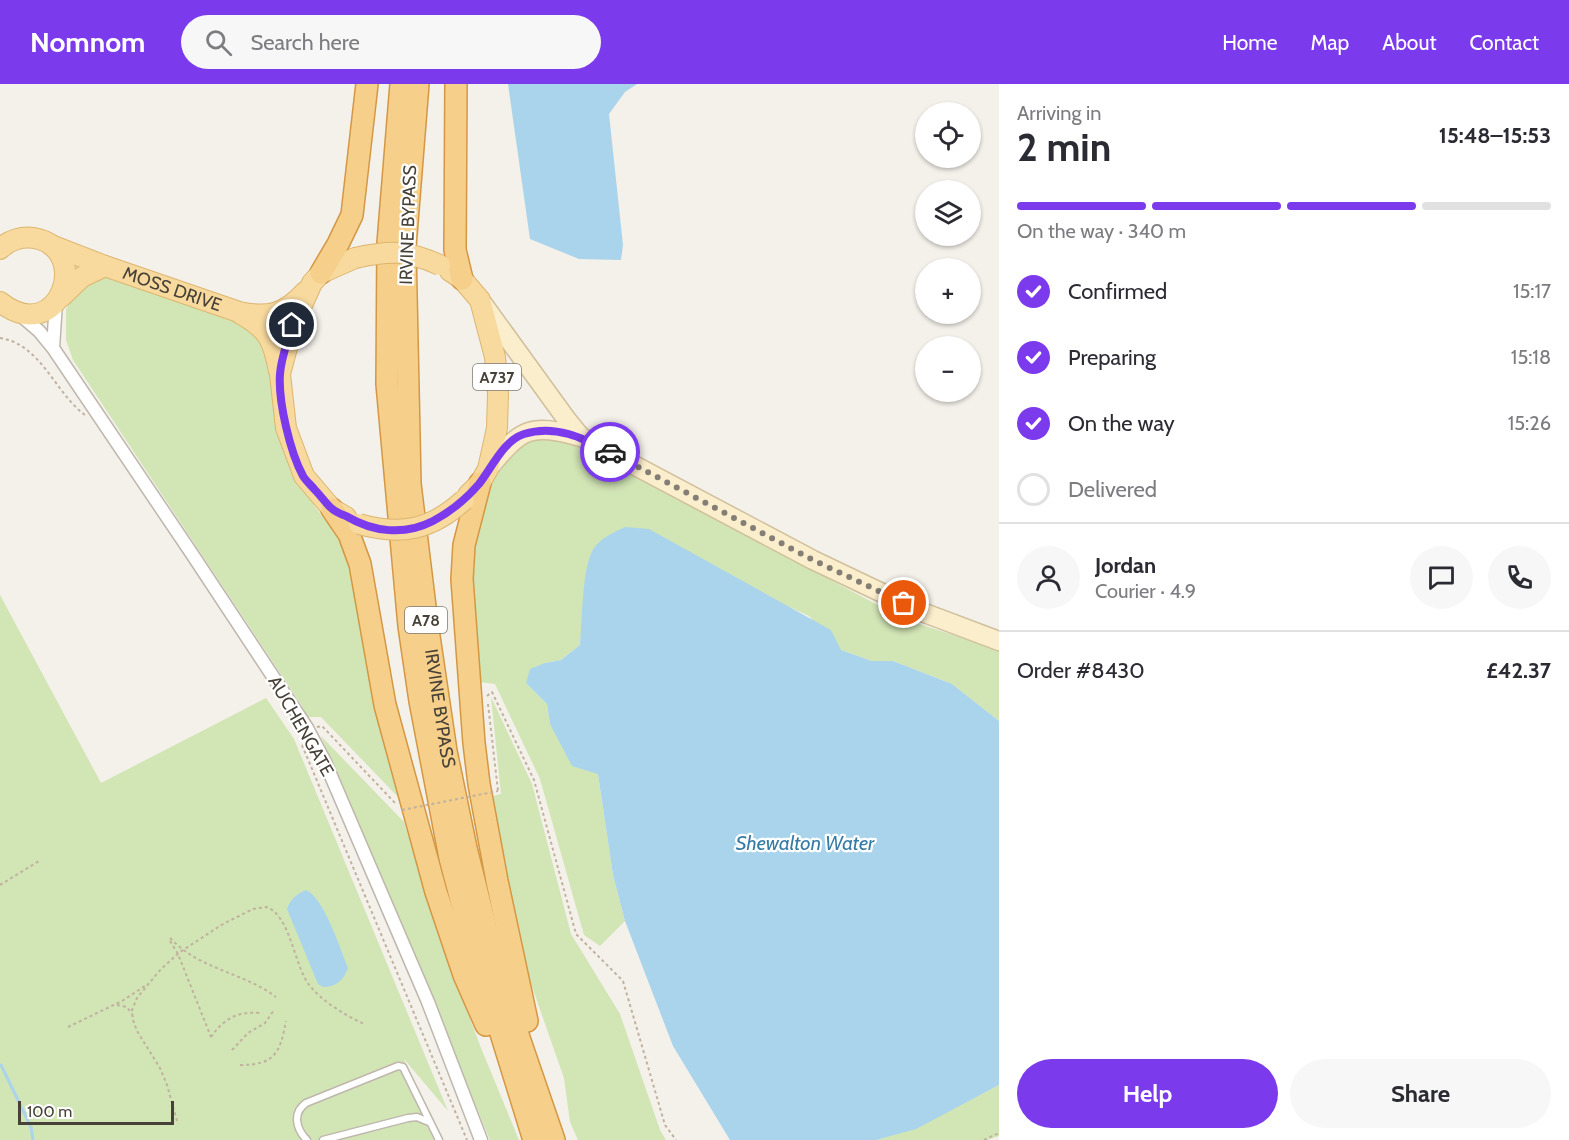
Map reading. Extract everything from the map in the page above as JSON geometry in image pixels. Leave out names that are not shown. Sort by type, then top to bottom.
[{"type":"highway","points":[[317,278],[338,244],[351,215],[367,84]]},
{"type":"highway","name":"IRVINE BYPASS","points":[[401,84],[388,243],[387,384],[409,626],[420,701],[450,858],[469,930],[534,1140]]},
{"type":"highway","name":"IRVINE BYPASS","points":[[418,84],[405,247],[410,484],[427,623],[446,751],[466,848],[491,948],[520,1041],[556,1140]]},
{"type":"highway","points":[[456,84],[455,250],[462,279]]},
{"type":"highway","points":[[484,476],[464,545],[462,579],[476,763],[511,952],[556,1140]]},
{"type":"highway","points":[[332,509],[349,534],[360,564],[385,705],[436,892],[464,975],[526,1119]]},
{"type":"main road","name":"A737","points":[[0,231],[37,238],[51,245]]},
{"type":"main road","points":[[0,249],[8,242],[24,237]]},
{"type":"main road","name":"MOSS DRIVE","points":[[51,245],[105,267],[238,312],[259,316],[276,314],[295,302],[317,278]]},
{"type":"main road","points":[[0,302],[18,314],[38,313],[57,301],[64,288],[66,276],[63,259],[51,245]]},
{"type":"main road","name":"A737","points":[[395,252],[417,254],[462,279],[480,300],[495,357],[498,393],[497,428],[484,476],[464,500],[436,520],[404,531],[381,530],[359,524],[332,509],[304,476],[286,428],[280,374],[292,325],[317,278],[355,258],[395,252]]},
{"type":"main road","name":"MOSS DRIVE","points":[[57,301],[82,277],[105,267]]},
{"type":"main road","points":[[480,300],[567,420],[582,437]]},
{"type":"main road","name":"MOSS DRIVE","points":[[238,312],[259,324],[266,333],[274,348],[280,374]]},
{"type":"main road","points":[[484,476],[505,448],[520,434],[538,430],[558,431],[582,437],[813,560],[922,612],[999,641]]},
{"type":"street","points":[[53,348],[57,301]]},
{"type":"street","name":"AUCHENGATE","points":[[18,314],[39,331],[53,348],[307,728],[325,762],[428,1002],[481,1140]]},
{"type":"lane","points":[[307,1140],[297,1125],[296,1115],[299,1108],[306,1103],[398,1066],[403,1067],[439,1140]]},
{"type":"lane","points":[[323,1140],[408,1118],[417,1117],[429,1123]]},
{"type":"path","points":[[467,1140],[297,732],[322,726],[402,810],[498,791],[487,695],[492,692],[534,780],[576,934],[623,981],[665,1125],[676,1140]]},
{"type":"path","points":[[0,885],[39,861]]},
{"type":"path","points":[[177,1121],[167,1085],[160,1068],[137,1031],[132,1010],[137,998],[161,969],[183,950],[223,924],[260,906],[270,908],[282,922],[310,986],[352,1018],[364,1024]]},
{"type":"path","points":[[260,1012],[238,1013],[218,1027],[211,1037],[170,939],[209,966],[257,985],[276,997]]},
{"type":"path","points":[[69,1027],[112,1006],[151,982]]},
{"type":"path","points":[[112,1006],[118,1004],[127,1007],[133,1017]]},
{"type":"path","points":[[232,1050],[242,1038],[265,1023],[274,1010]]},
{"type":"path","points":[[240,1065],[269,1061],[278,1052],[283,1041],[286,1021]]},
{"type":"path","points":[[984,1140],[999,1133]]},
{"type":"green space","points":[[115,276],[237,319],[257,334],[269,352],[285,450],[315,507],[343,542],[399,798],[321,717],[307,717],[302,706],[73,360],[66,340],[66,309],[74,294],[95,278]]},
{"type":"green space","points":[[537,438],[557,438],[592,453],[904,619],[999,650],[999,721],[952,684],[893,661],[872,661],[841,650],[809,616],[781,603],[587,569],[580,645],[561,660],[545,663],[526,683],[547,704],[550,724],[598,774],[613,875],[625,921],[600,946],[584,935],[540,779],[495,684],[479,682],[467,574],[490,486],[506,460],[519,446]]},
{"type":"green space","points":[[0,595],[101,783],[266,698],[294,739],[448,1111],[404,1059],[434,1140],[0,1140]]},
{"type":"green space","points":[[491,697],[532,784],[571,934],[620,1014],[660,1130],[666,1140],[578,1140],[570,1122],[564,1078],[522,958],[490,797],[501,794]]},
{"type":"green space","points":[[321,736],[404,822],[438,933],[481,1048],[519,1140],[490,1140]]},
{"type":"green space","points":[[999,1085],[999,1136],[987,1140],[876,1140],[916,1128]]},
{"type":"water","points":[[508,84],[637,84],[625,92],[609,114],[623,245],[621,260],[579,259],[530,239]]},
{"type":"water","name":"Shewalton Water","points":[[625,527],[649,529],[831,630],[841,650],[872,661],[893,661],[952,684],[999,721],[999,1085],[916,1129],[876,1140],[730,1140],[673,1046],[625,921],[613,875],[598,774],[572,766],[550,724],[547,704],[526,683],[530,669],[561,660],[580,645],[585,580],[590,556],[600,541]]},
{"type":"water","points":[[306,890],[313,895],[325,913],[348,968],[342,979],[332,986],[323,987],[318,984],[287,909],[294,897]]},
{"type":"waterway","points":[[1,1065],[31,1127],[33,1140]]},
{"type":"way so far","points":[[610,452],[813,560],[904,603]]},
{"type":"route","points":[[292,325],[280,374],[286,428],[294,452],[304,476],[332,509],[359,524],[381,530],[404,531],[436,520],[464,500],[480,483],[505,448],[520,434],[538,430],[558,431],[582,437],[610,452]]}]
